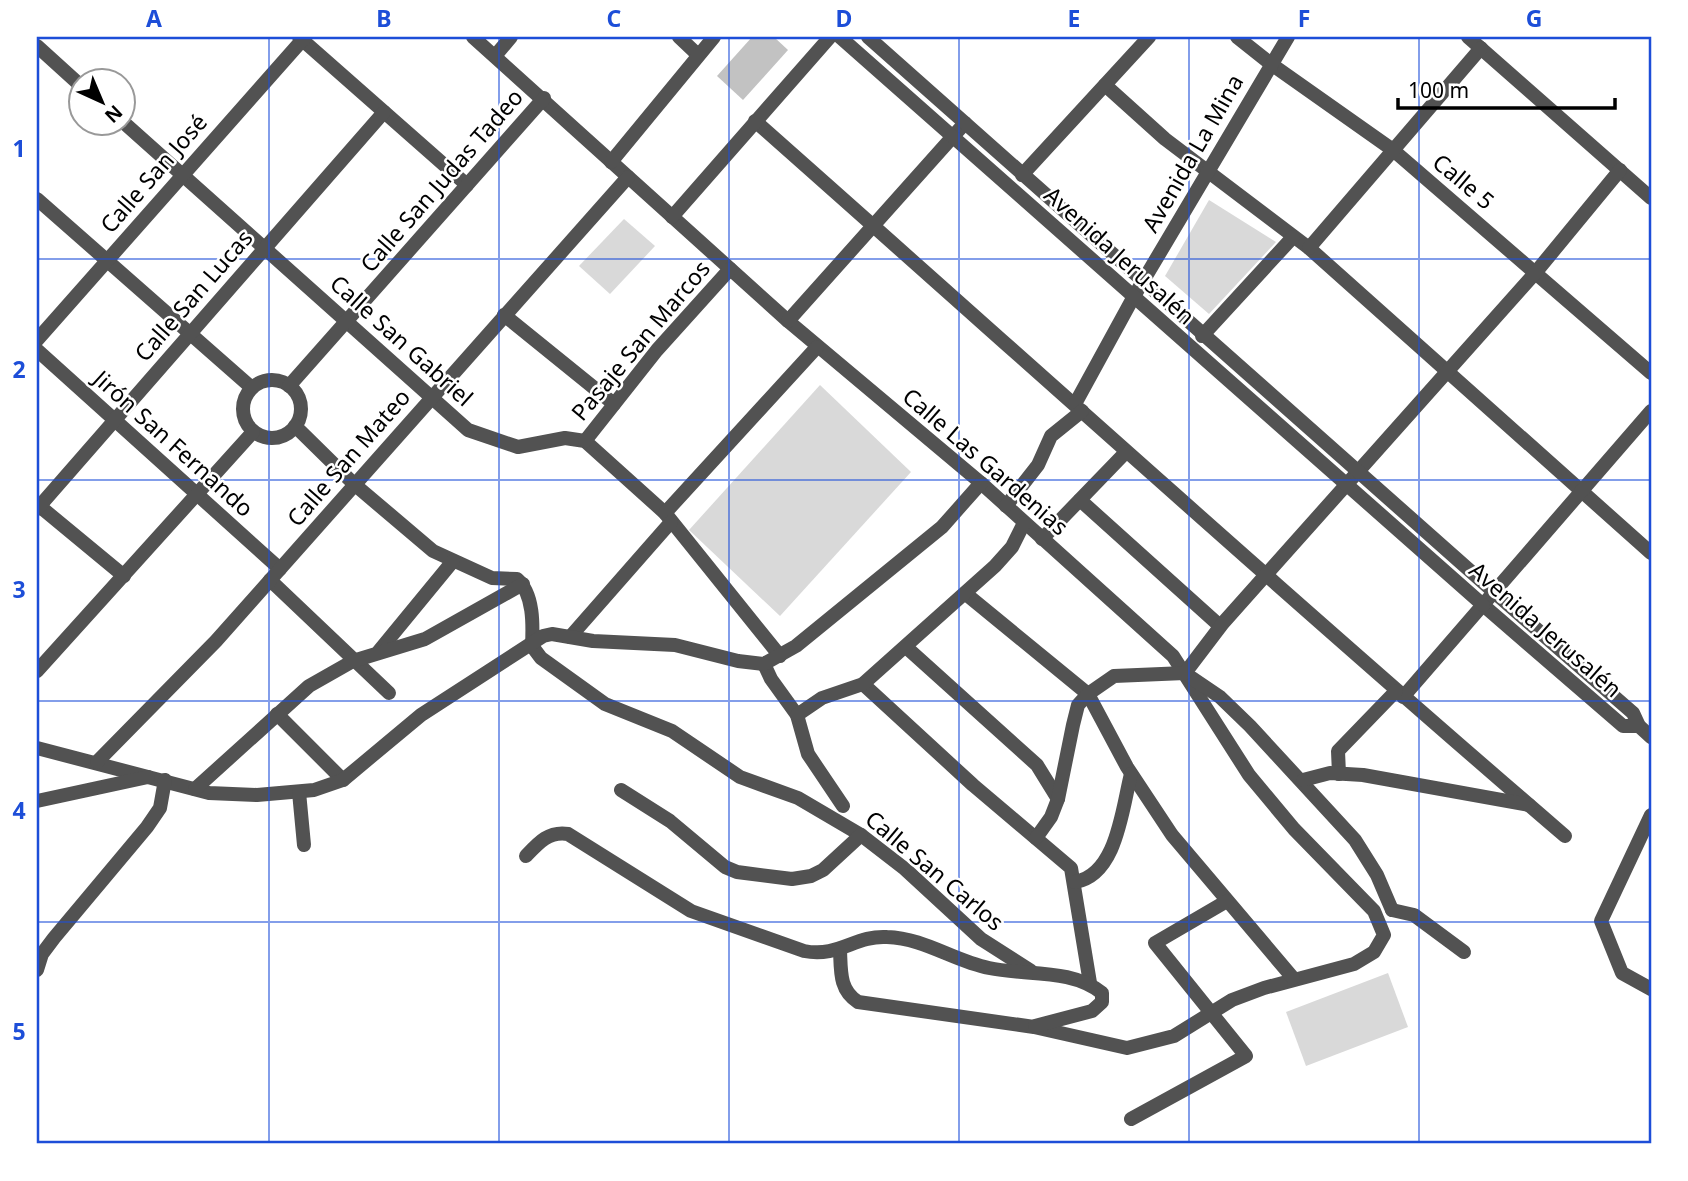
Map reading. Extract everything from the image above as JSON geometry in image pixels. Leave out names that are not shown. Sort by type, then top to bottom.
[{"type":"street","name":"Calle Las Gardenias","points":[[474,37],[817,347],[981,483],[1156,640],[1185,673],[1249,775],[1294,829],[1374,911],[1381,924]]},
{"type":"street","points":[[495,55],[511,37]]},
{"type":"street","points":[[679,37],[698,55]]},
{"type":"street","points":[[611,162],[714,37]]},
{"type":"street","points":[[672,217],[830,37]]},
{"type":"street","name":"Avenida Jerusalén","points":[[840,37],[1483,606],[1623,726],[1639,726],[1633,713],[1358,474],[867,37]]},
{"type":"street","points":[[1023,174],[1149,37]]},
{"type":"street","name":"Calle 5","points":[[1237,37],[1270,64],[1393,150],[1651,373]]},
{"type":"street","name":"Avenida La Mina","points":[[1078,407],[1133,298],[1288,37]]},
{"type":"street","points":[[1468,37],[1651,198]]},
{"type":"street","points":[[302,38],[467,185]]},
{"type":"street","name":"Calle San José","points":[[37,340],[302,38]]},
{"type":"street","points":[[37,46],[66,72]]},
{"type":"street","points":[[1309,248],[1481,48]]},
{"type":"street","points":[[1105,85],[1207,172],[1309,248],[1651,553]]},
{"type":"street","name":"Calle San Judas Tadeo","points":[[289,386],[544,98]]},
{"type":"street","name":"Calle San Lucas","points":[[38,506],[384,112]]},
{"type":"street","points":[[755,121],[1400,694],[1565,836]]},
{"type":"street","points":[[788,321],[965,123]]},
{"type":"street","name":"Calle San Gabriel","points":[[136,133],[429,398],[468,430],[518,447],[565,438],[584,441]]},
{"type":"street","points":[[1185,673],[1220,626],[1536,272],[1620,170]]},
{"type":"street","name":"Calle San Mateo","points":[[97,762],[181,678],[275,575],[429,398],[628,177]]},
{"type":"street","points":[[37,199],[252,388]]},
{"type":"street","points":[[1202,336],[1293,237]]},
{"type":"street","name":"Pasaje San Marcos","points":[[584,441],[730,269]]},
{"type":"street","points":[[504,315],[614,404]]},
{"type":"street","points":[[570,637],[668,517],[817,347]]},
{"type":"street","name":"Jirón San Fernando","points":[[37,350],[198,495],[353,661],[388,693]]},
{"type":"street","points":[[270,380],[289,386],[301,404],[295,426],[287,434],[276,438],[253,432],[243,415],[243,405],[252,388],[270,380]]},
{"type":"street","points":[[1006,506],[1038,465],[1051,436],[1078,407]]},
{"type":"street","points":[[1339,774],[1338,751],[1400,694],[1483,606],[1651,411]]},
{"type":"street","points":[[295,426],[354,484],[419,541],[453,561],[492,578],[517,579],[523,584],[533,624],[531,646]]},
{"type":"street","points":[[37,671],[253,432]]},
{"type":"street","points":[[584,441],[668,517],[780,656]]},
{"type":"street","points":[[1042,539],[1126,452]]},
{"type":"street","points":[[37,748],[195,789],[235,795],[299,792],[343,780],[421,715],[543,636],[675,645],[738,661],[764,664],[780,656],[942,527],[981,483]]},
{"type":"street","points":[[1080,500],[1220,626]]},
{"type":"street","points":[[38,506],[124,576]]},
{"type":"street","points":[[797,715],[822,698],[863,684],[966,594],[1012,547],[1024,523]]},
{"type":"street","points":[[379,651],[453,561]]},
{"type":"street","points":[[195,789],[309,686],[353,661],[425,639],[523,584]]},
{"type":"street","points":[[966,594],[1088,694],[1131,774],[1172,835],[1293,978]]},
{"type":"street","name":"Calle San Carlos","points":[[531,646],[541,658],[605,704],[672,731],[740,777],[798,798],[860,835],[905,869],[981,939],[1031,971]]},
{"type":"street","points":[[906,647],[1037,765],[1058,799]]},
{"type":"street","points":[[764,664],[771,679],[797,715],[808,754],[842,806]]},
{"type":"street","points":[[1036,838],[1051,817],[1058,799],[1078,705],[1088,694],[1114,676],[1185,673],[1220,697],[1303,779],[1355,840],[1377,875],[1392,910]]},
{"type":"street","points":[[863,684],[972,785],[1071,868],[1090,983]]},
{"type":"street","points":[[277,714],[343,780]]},
{"type":"street","points":[[1639,726],[1651,737]]},
{"type":"street","points":[[1075,882],[1089,880],[1102,867],[1112,846],[1131,774]]},
{"type":"street","points":[[1303,779],[1339,774],[1363,775],[1529,805]]},
{"type":"street","points":[[37,801],[158,778]]},
{"type":"street","points":[[37,970],[42,954],[54,938],[160,808],[158,778]]},
{"type":"street","points":[[621,790],[670,821],[725,867],[737,872],[792,879],[811,876],[823,870],[860,835]]},
{"type":"street","points":[[299,792],[304,845]]},
{"type":"street","points":[[1650,819],[1601,921],[1622,973],[1651,989]]},
{"type":"street","points":[[526,856],[546,837],[558,833],[568,834],[691,911],[804,951],[821,954],[839,950],[870,937],[889,937],[928,945],[989,968],[1031,971],[1090,983],[1102,993],[1102,1002],[1092,1011],[1034,1027]]},
{"type":"street","points":[[1131,1119],[1246,1056],[1155,943],[1227,901]]},
{"type":"street","points":[[839,950],[844,988],[848,996],[858,1002],[1034,1027],[1127,1048],[1174,1036],[1232,1000],[1293,978],[1354,964],[1382,943],[1384,935],[1381,924],[1392,910]]},
{"type":"street","points":[[1392,910],[1414,915],[1464,952]]},
{"type":"shaded area","points":[[1209,200],[1276,242],[1209,314],[1165,276]]},
{"type":"shaded area","points":[[624,219],[655,246],[610,294],[579,266]]},
{"type":"shaded area","points":[[820,385],[911,472],[780,616],[689,530]]},
{"type":"shaded area","points":[[1388,973],[1408,1027],[1306,1066],[1286,1012]]},
{"type":"building","points":[[752,37],[774,37],[788,50],[743,100],[717,76]]}]
